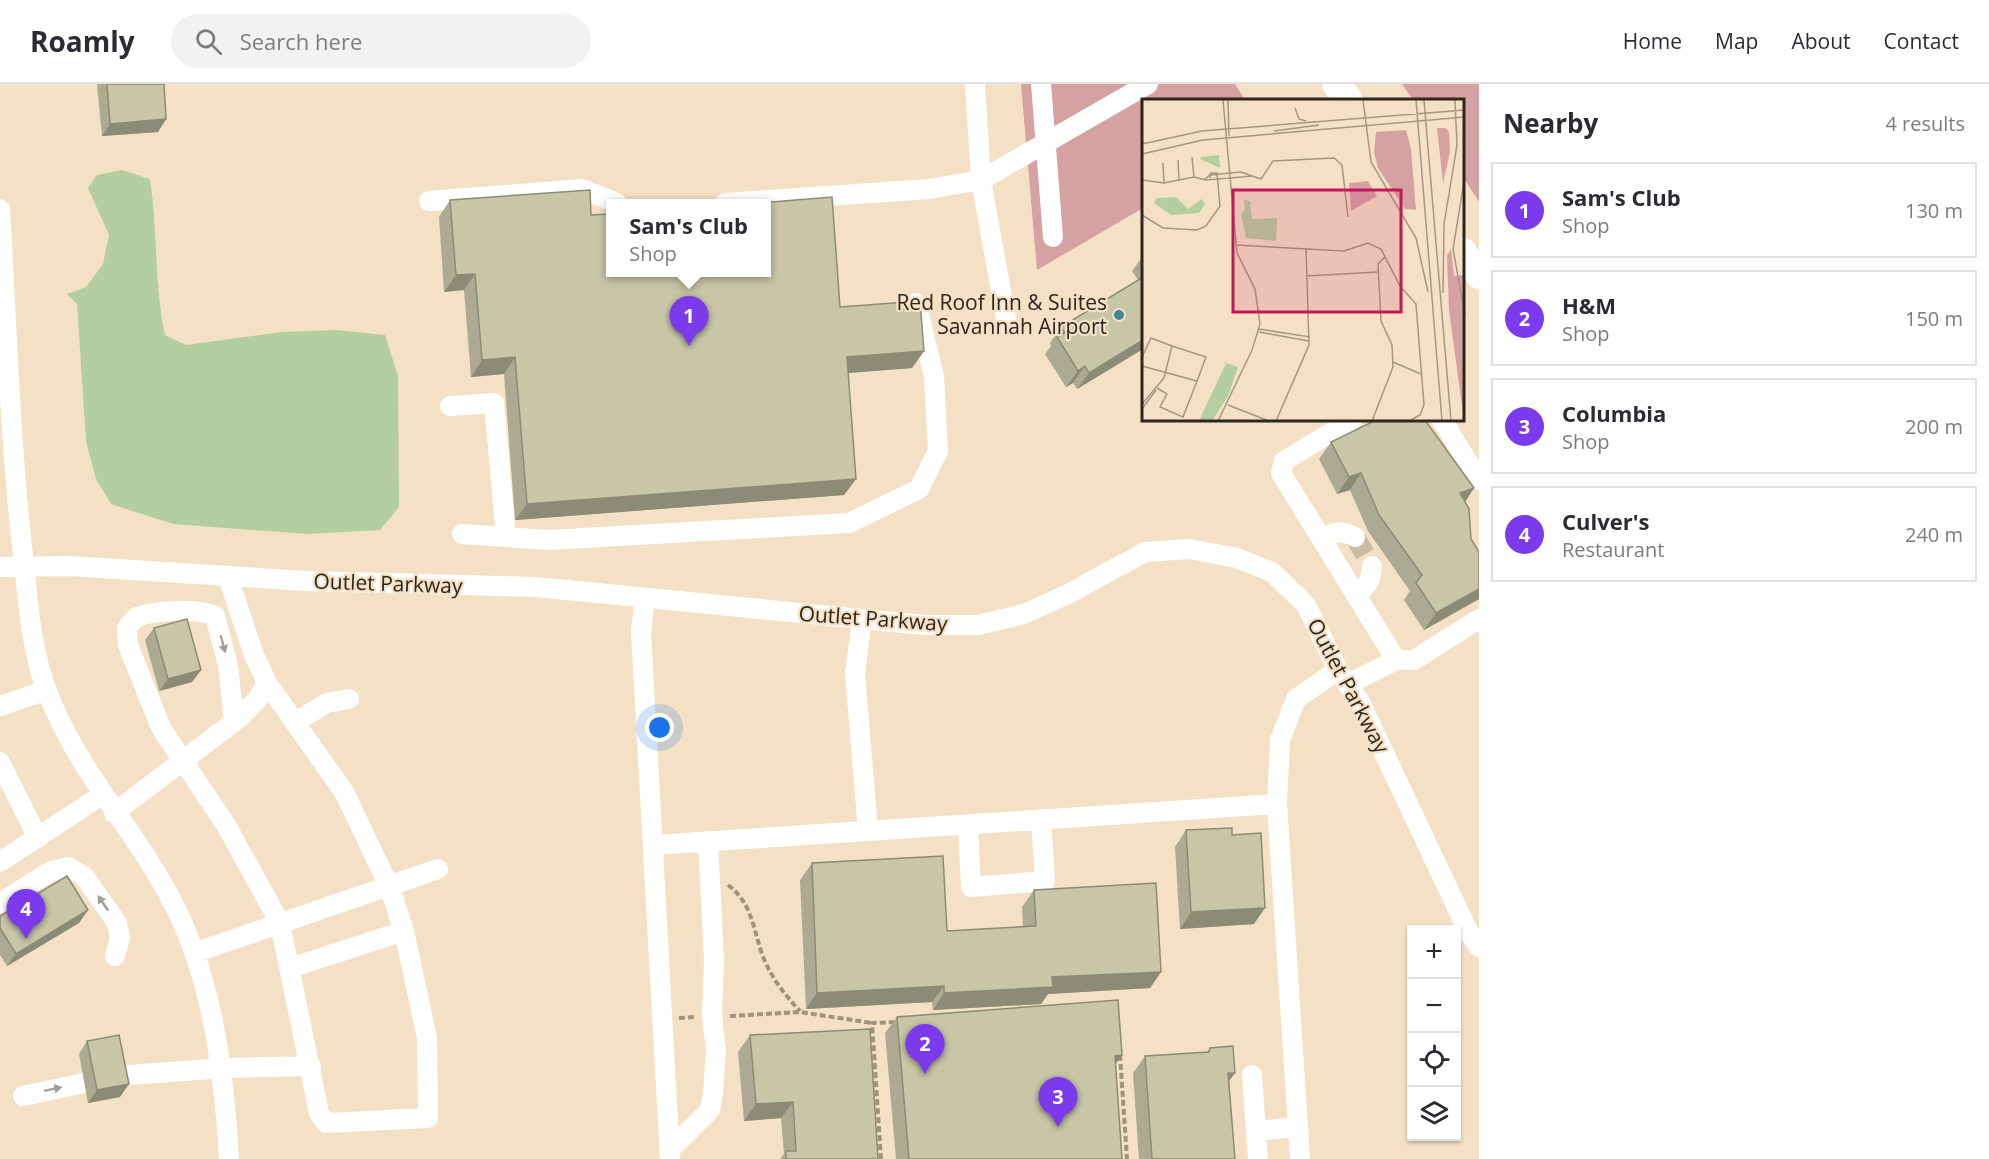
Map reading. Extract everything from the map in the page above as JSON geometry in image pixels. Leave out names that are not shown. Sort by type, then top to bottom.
[{"type":"highway","points":[[1336,84],[1348,99]]},
{"type":"highway","points":[[1464,254],[1479,275]]},
{"type":"street","points":[[975,84],[981,180],[1007,324]]},
{"type":"street","points":[[1041,84],[1053,237]]},
{"type":"street","points":[[771,201],[929,189],[981,180],[1148,84]]},
{"type":"street","points":[[429,201],[582,189],[606,199]]},
{"type":"street","points":[[0,209],[14,468],[32,635],[47,690],[71,744],[176,909],[194,953],[214,1023],[223,1068],[229,1159]]},
{"type":"street","points":[[462,534],[549,540],[849,523],[919,489],[938,452],[934,376],[916,303]]},
{"type":"street","points":[[450,406],[494,403],[506,537]]},
{"type":"street","points":[[1349,422],[1284,461],[1281,473],[1396,660]]},
{"type":"street","points":[[1443,422],[1479,480]]},
{"type":"street","points":[[1322,539],[1335,531],[1345,532],[1354,537]]},
{"type":"street","name":"Outlet Parkway","points":[[0,567],[24,565],[452,587],[536,587],[925,625],[978,625],[1024,614],[1070,593],[1145,552],[1189,549],[1237,558],[1272,572],[1306,605],[1343,677],[1360,702],[1468,931],[1479,947]]},
{"type":"street","points":[[1356,594],[1367,587],[1371,578],[1372,566]]},
{"type":"street","points":[[228,577],[254,655],[267,683],[344,792],[389,886],[404,931],[427,1038],[428,1118],[326,1123],[319,1113],[280,923],[226,825],[161,728],[128,645],[127,628],[136,617],[186,611],[204,611],[215,616],[228,665],[234,721]]},
{"type":"street","points":[[645,598],[641,632],[670,1155]]},
{"type":"street","points":[[862,619],[855,673],[868,831]]},
{"type":"street","points":[[1300,1159],[1276,804],[1280,740],[1296,699],[1343,677],[1396,660],[1414,660],[1479,619]]},
{"type":"street","points":[[114,813],[234,721],[257,700],[267,683]]},
{"type":"street","points":[[0,705],[47,690]]},
{"type":"street","points":[[295,722],[327,703],[350,699]]},
{"type":"street","points":[[0,762],[38,838]]},
{"type":"street","points":[[0,862],[102,795]]},
{"type":"street","points":[[654,844],[1276,804]]},
{"type":"street","points":[[968,824],[970,887],[1045,881],[1041,819]]},
{"type":"street","points":[[670,1155],[710,1110],[716,1050],[712,1016],[714,959],[708,841]]},
{"type":"street","points":[[0,903],[51,871],[69,867],[84,876],[117,923],[120,938],[115,956]]},
{"type":"street","points":[[194,953],[438,869]]},
{"type":"street","points":[[290,968],[404,931]]},
{"type":"street","points":[[116,1076],[223,1068],[311,1066]]},
{"type":"street","points":[[1252,1075],[1258,1159]]},
{"type":"street","points":[[22,1096],[84,1083]]},
{"type":"street","points":[[1256,1131],[1298,1127]]},
{"type":"path","points":[[710,871],[733,889],[753,919],[762,954],[779,988],[800,1012]]},
{"type":"path","points":[[663,1019],[800,1012],[872,1023],[907,1021]]},
{"type":"path","points":[[872,1023],[881,1159]]},
{"type":"path","points":[[1120,1053],[1127,1159]]},
{"type":"shaded area","points":[[1021,84],[1235,84],[1244,99],[1142,99],[1142,209],[1037,270]]},
{"type":"shaded area","points":[[1402,84],[1479,84],[1479,202],[1464,179],[1464,99],[1412,99]]},
{"type":"shaded area","points":[[122,170],[150,179],[159,296],[165,335],[186,345],[281,332],[337,330],[385,335],[398,376],[399,507],[380,530],[308,534],[173,524],[111,504],[96,479],[86,441],[77,304],[67,294],[86,287],[103,264],[109,235],[88,188],[97,175]]},
{"type":"building","points":[[107,84],[164,84],[166,119],[110,124]]},
{"type":"building","points":[[590,190],[591,215],[606,214],[606,277],[771,277],[771,202],[832,197],[840,307],[920,301],[924,351],[847,357],[856,479],[527,504],[515,357],[482,360],[475,274],[456,275],[450,200]]},
{"type":"building","name":"Red Roof Inn & Suites Savannah Airport","points":[[1142,278],[1142,341],[1089,373],[1085,366],[1078,371],[1057,337],[1065,333],[1061,327]]},
{"type":"building","points":[[1372,422],[1426,422],[1474,488],[1460,493],[1469,509],[1471,539],[1479,552],[1479,589],[1436,613],[1416,583],[1422,575],[1379,515],[1361,473],[1349,477],[1331,442]]},
{"type":"building","points":[[187,619],[201,670],[168,679],[154,628]]},
{"type":"building","points":[[1232,828],[1232,835],[1261,833],[1265,908],[1191,912],[1186,830]]},
{"type":"building","points":[[943,856],[947,931],[1036,926],[1034,890],[1156,883],[1161,972],[1052,977],[1053,987],[944,993],[944,986],[817,993],[812,863]]},
{"type":"building","points":[[67,876],[88,910],[16,954],[0,928],[0,916]]},
{"type":"building","points":[[1118,1000],[1122,1055],[1115,1056],[1122,1159],[909,1159],[897,1017]]},
{"type":"building","points":[[870,1029],[878,1159],[786,1159],[786,1151],[796,1151],[793,1102],[756,1104],[750,1035]]},
{"type":"building","points":[[119,1035],[129,1084],[97,1090],[87,1041]]},
{"type":"building","points":[[1233,1046],[1235,1073],[1228,1073],[1235,1159],[1152,1159],[1145,1056],[1209,1052],[1210,1048]]},
{"type":"tunnel","points":[[1355,537],[1372,566]]},
{"type":"place","name":"Red Roof Inn & Suites Savannah Airport","points":[[1119,315]]},
{"type":"place","name":"Sam's Club","points":[[689,346]]},
{"type":"place","name":"Culver's","points":[[26,939]]},
{"type":"place","name":"H&M","points":[[925,1074]]},
{"type":"place","name":"Columbia","points":[[1058,1127]]}]
